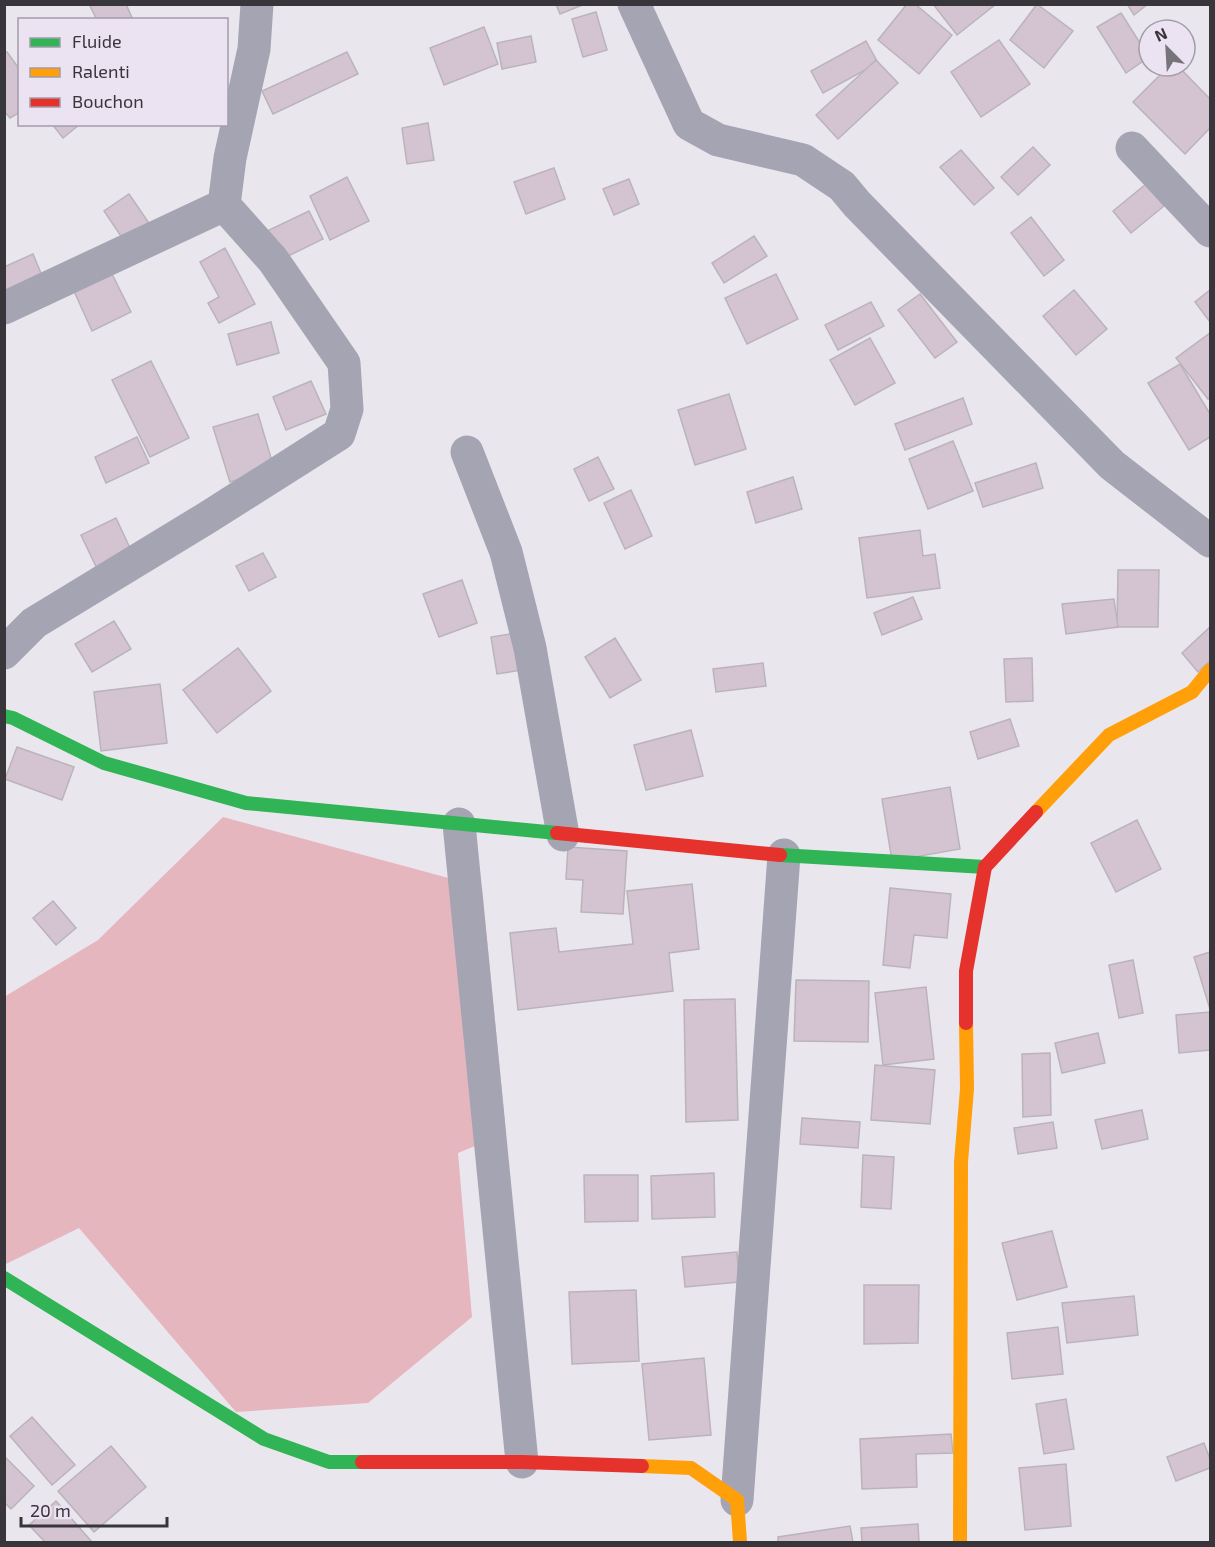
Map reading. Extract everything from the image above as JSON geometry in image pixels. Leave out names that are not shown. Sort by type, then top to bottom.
[{"type":"street","points":[[4,653],[34,623],[339,434],[347,409],[344,363],[273,260],[224,205],[230,158],[254,49],[257,4]]},
{"type":"street","points":[[634,4],[689,124],[718,140],[803,160],[842,186],[1112,465],[1210,541]]},
{"type":"street","points":[[1132,148],[1210,231]]},
{"type":"street","points":[[4,308],[224,205]]},
{"type":"street","points":[[467,452],[506,552],[530,648],[563,835]]},
{"type":"street","points":[[960,1542],[961,1162],[967,1089],[966,971],[985,867],[1109,735],[1192,692],[1210,670]]},
{"type":"street","points":[[4,716],[13,718],[104,763],[246,803],[784,855],[985,867]]},
{"type":"street","points":[[459,824],[522,1462]]},
{"type":"street","points":[[740,1542],[738,1500],[784,855]]},
{"type":"street","points":[[4,1278],[264,1439],[329,1462],[522,1462],[691,1468],[738,1500]]},
{"type":"shaded area","points":[[223,817],[482,887],[506,1133],[458,1153],[472,1317],[368,1403],[236,1412],[79,1228],[6,1264],[4,1261],[4,997],[98,940]]},
{"type":"building","points":[[89,4],[126,4],[132,18],[96,18]]},
{"type":"building","points":[[556,4],[585,4],[560,14]]},
{"type":"building","points":[[907,4],[915,4],[952,35],[919,74],[878,40]]},
{"type":"building","points":[[933,4],[996,4],[957,35]]},
{"type":"building","points":[[1037,4],[1073,31],[1044,68],[1010,40]]},
{"type":"building","points":[[1127,4],[1148,4],[1134,15]]},
{"type":"building","points":[[596,12],[607,50],[583,57],[572,19]]},
{"type":"building","points":[[1121,13],[1137,38],[1137,65],[1126,73],[1097,27]]},
{"type":"building","points":[[484,27],[498,64],[444,85],[430,48]]},
{"type":"building","points":[[531,36],[536,62],[502,69],[497,43]]},
{"type":"building","points":[[999,40],[1030,84],[981,117],[951,72]]},
{"type":"building","points":[[866,41],[878,63],[823,93],[811,71]]},
{"type":"building","points":[[7,52],[18,67],[18,113],[10,118],[4,111],[4,53]]},
{"type":"building","points":[[347,52],[358,74],[273,114],[262,91]]},
{"type":"building","points":[[876,60],[898,83],[838,139],[816,115]]},
{"type":"building","points":[[1157,78],[1190,78],[1210,99],[1210,128],[1185,154],[1133,102]]},
{"type":"building","points":[[428,123],[434,160],[407,164],[402,128]]},
{"type":"building","points":[[54,126],[78,126],[63,138]]},
{"type":"building","points":[[1033,147],[1050,165],[1018,195],[1001,177]]},
{"type":"building","points":[[961,150],[994,188],[974,205],[940,167]]},
{"type":"building","points":[[554,168],[565,199],[526,214],[514,182]]},
{"type":"building","points":[[347,177],[369,221],[330,240],[310,196]]},
{"type":"building","points":[[629,179],[639,204],[614,215],[603,189]]},
{"type":"building","points":[[1146,184],[1164,206],[1131,233],[1113,211]]},
{"type":"building","points":[[129,194],[153,229],[127,245],[104,211]]},
{"type":"building","points":[[309,211],[323,239],[282,259],[267,231]]},
{"type":"building","points":[[1031,217],[1064,260],[1044,276],[1011,233]]},
{"type":"building","points":[[754,236],[767,256],[724,283],[712,263]]},
{"type":"building","points":[[225,248],[255,304],[219,323],[208,303],[219,297],[200,262]]},
{"type":"building","points":[[33,254],[43,278],[4,294],[4,267]]},
{"type":"building","points":[[111,272],[131,312],[92,331],[74,291]]},
{"type":"building","points":[[776,274],[798,319],[747,344],[725,298]]},
{"type":"building","points":[[1074,290],[1107,329],[1076,355],[1043,316]]},
{"type":"building","points":[[1210,290],[1210,322],[1195,302]]},
{"type":"building","points":[[920,294],[957,342],[935,358],[898,310]]},
{"type":"building","points":[[871,302],[884,326],[838,350],[825,325]]},
{"type":"building","points":[[271,322],[279,353],[237,365],[228,334]]},
{"type":"building","points":[[1210,333],[1210,397],[1208,399],[1176,358]]},
{"type":"building","points":[[870,338],[895,383],[855,405],[830,360]]},
{"type":"building","points":[[151,361],[189,438],[150,457],[112,380]]},
{"type":"building","points":[[1180,364],[1210,414],[1210,437],[1189,450],[1148,383]]},
{"type":"building","points":[[311,381],[326,414],[286,430],[273,397]]},
{"type":"building","points":[[729,394],[746,449],[695,465],[678,410]]},
{"type":"building","points":[[963,398],[972,424],[905,450],[895,424]]},
{"type":"building","points":[[258,414],[274,468],[230,482],[213,427]]},
{"type":"building","points":[[137,437],[149,463],[106,483],[95,457]]},
{"type":"building","points":[[953,441],[973,491],[928,509],[909,459]]},
{"type":"building","points":[[598,457],[614,489],[589,501],[574,469]]},
{"type":"building","points":[[1036,463],[1043,488],[983,507],[975,483]]},
{"type":"building","points":[[793,477],[802,509],[756,523],[747,492]]},
{"type":"building","points":[[631,490],[652,536],[625,549],[604,503]]},
{"type":"building","points":[[116,518],[136,561],[101,577],[81,535]]},
{"type":"building","points":[[920,530],[923,556],[935,554],[940,588],[867,598],[859,538]]},
{"type":"building","points":[[263,553],[276,577],[249,591],[236,566]]},
{"type":"building","points":[[1118,570],[1159,570],[1158,627],[1117,627]]},
{"type":"building","points":[[462,580],[477,623],[439,637],[423,594]]},
{"type":"building","points":[[913,597],[922,619],[882,635],[874,613]]},
{"type":"building","points":[[1114,599],[1118,627],[1066,634],[1062,604]]},
{"type":"building","points":[[114,621],[131,649],[92,672],[75,644]]},
{"type":"building","points":[[1210,627],[1210,661],[1198,672],[1182,653]]},
{"type":"building","points":[[516,633],[522,670],[497,674],[491,637]]},
{"type":"building","points":[[615,638],[641,680],[610,698],[585,657]]},
{"type":"building","points":[[238,648],[271,691],[217,733],[183,690]]},
{"type":"building","points":[[1032,658],[1033,701],[1006,702],[1004,659]]},
{"type":"building","points":[[763,663],[766,686],[716,692],[713,669]]},
{"type":"building","points":[[160,684],[167,743],[101,751],[94,692]]},
{"type":"building","points":[[1010,719],[1019,746],[978,759],[970,732]]},
{"type":"building","points":[[691,730],[703,776],[646,790],[634,745]]},
{"type":"building","points":[[17,747],[74,767],[62,800],[5,779]]},
{"type":"building","points":[[950,787],[960,849],[892,861],[882,799]]},
{"type":"building","points":[[1137,820],[1161,869],[1116,892],[1091,843]]},
{"type":"building","points":[[568,847],[627,851],[623,914],[581,912],[583,880],[566,879]]},
{"type":"building","points":[[692,884],[699,949],[669,953],[673,991],[518,1010],[510,933],[556,928],[559,952],[633,944],[627,891]]},
{"type":"building","points":[[890,888],[951,894],[947,938],[914,935],[910,968],[883,965]]},
{"type":"building","points":[[53,901],[76,928],[56,945],[33,918]]},
{"type":"building","points":[[1210,952],[1210,1009],[1194,957]]},
{"type":"building","points":[[1133,960],[1143,1013],[1119,1018],[1109,965]]},
{"type":"building","points":[[796,980],[869,981],[868,1042],[794,1041]]},
{"type":"building","points":[[926,987],[934,1059],[883,1065],[875,993]]},
{"type":"building","points":[[735,999],[738,1120],[686,1122],[684,1000]]},
{"type":"building","points":[[1210,1012],[1210,1050],[1179,1053],[1176,1015]]},
{"type":"building","points":[[1098,1033],[1105,1063],[1062,1073],[1055,1043]]},
{"type":"building","points":[[1050,1053],[1051,1115],[1023,1117],[1022,1054]]},
{"type":"building","points":[[875,1065],[935,1070],[930,1124],[871,1120]]},
{"type":"building","points":[[1142,1110],[1148,1139],[1102,1149],[1095,1120]]},
{"type":"building","points":[[802,1118],[860,1122],[858,1148],[800,1144]]},
{"type":"building","points":[[1053,1122],[1057,1148],[1018,1154],[1014,1128]]},
{"type":"building","points":[[863,1155],[894,1157],[891,1209],[861,1207]]},
{"type":"building","points":[[714,1173],[715,1217],[652,1219],[651,1176]]},
{"type":"building","points":[[584,1175],[638,1175],[638,1221],[585,1222]]},
{"type":"building","points":[[1052,1231],[1067,1287],[1017,1300],[1002,1243]]},
{"type":"building","points":[[737,1252],[739,1282],[685,1287],[682,1257]]},
{"type":"building","points":[[864,1285],[919,1285],[918,1343],[864,1344]]},
{"type":"building","points":[[636,1290],[639,1361],[572,1364],[569,1292]]},
{"type":"building","points":[[1134,1296],[1138,1335],[1067,1343],[1062,1303]]},
{"type":"building","points":[[1058,1327],[1063,1374],[1012,1379],[1007,1333]]},
{"type":"building","points":[[704,1358],[711,1435],[649,1440],[642,1364]]},
{"type":"building","points":[[1066,1399],[1074,1449],[1044,1454],[1036,1404]]},
{"type":"building","points":[[32,1417],[75,1465],[52,1485],[10,1436]]},
{"type":"building","points":[[951,1434],[953,1453],[916,1454],[917,1487],[862,1489],[860,1439]]},
{"type":"building","points":[[1204,1443],[1210,1459],[1210,1468],[1176,1481],[1167,1457]]},
{"type":"building","points":[[111,1446],[146,1487],[94,1532],[58,1491]]},
{"type":"building","points":[[4,1456],[34,1486],[11,1509],[4,1502]]},
{"type":"building","points":[[1066,1464],[1071,1526],[1025,1530],[1019,1468]]},
{"type":"building","points":[[56,1501],[92,1542],[45,1542],[29,1525]]},
{"type":"building","points":[[918,1524],[919,1542],[862,1542],[861,1528]]},
{"type":"building","points":[[850,1526],[853,1542],[778,1542],[778,1537]]},
{"type":"traffic: fast","points":[[4,716],[13,718],[104,763],[246,803],[557,833]]},
{"type":"traffic: fast","points":[[780,855],[985,867]]},
{"type":"traffic: fast","points":[[4,1278],[264,1439],[329,1462],[362,1462]]},
{"type":"traffic: slow","points":[[1036,812],[1109,735],[1192,692],[1210,670]]},
{"type":"traffic: slow","points":[[960,1542],[961,1162],[967,1089],[966,1023]]},
{"type":"traffic: slow","points":[[642,1466],[691,1468],[737,1500],[740,1542]]},
{"type":"traffic: jam","points":[[966,1023],[966,971],[985,867],[1036,812]]},
{"type":"traffic: jam","points":[[557,833],[780,855]]},
{"type":"traffic: jam","points":[[362,1462],[522,1462],[642,1466]]}]
